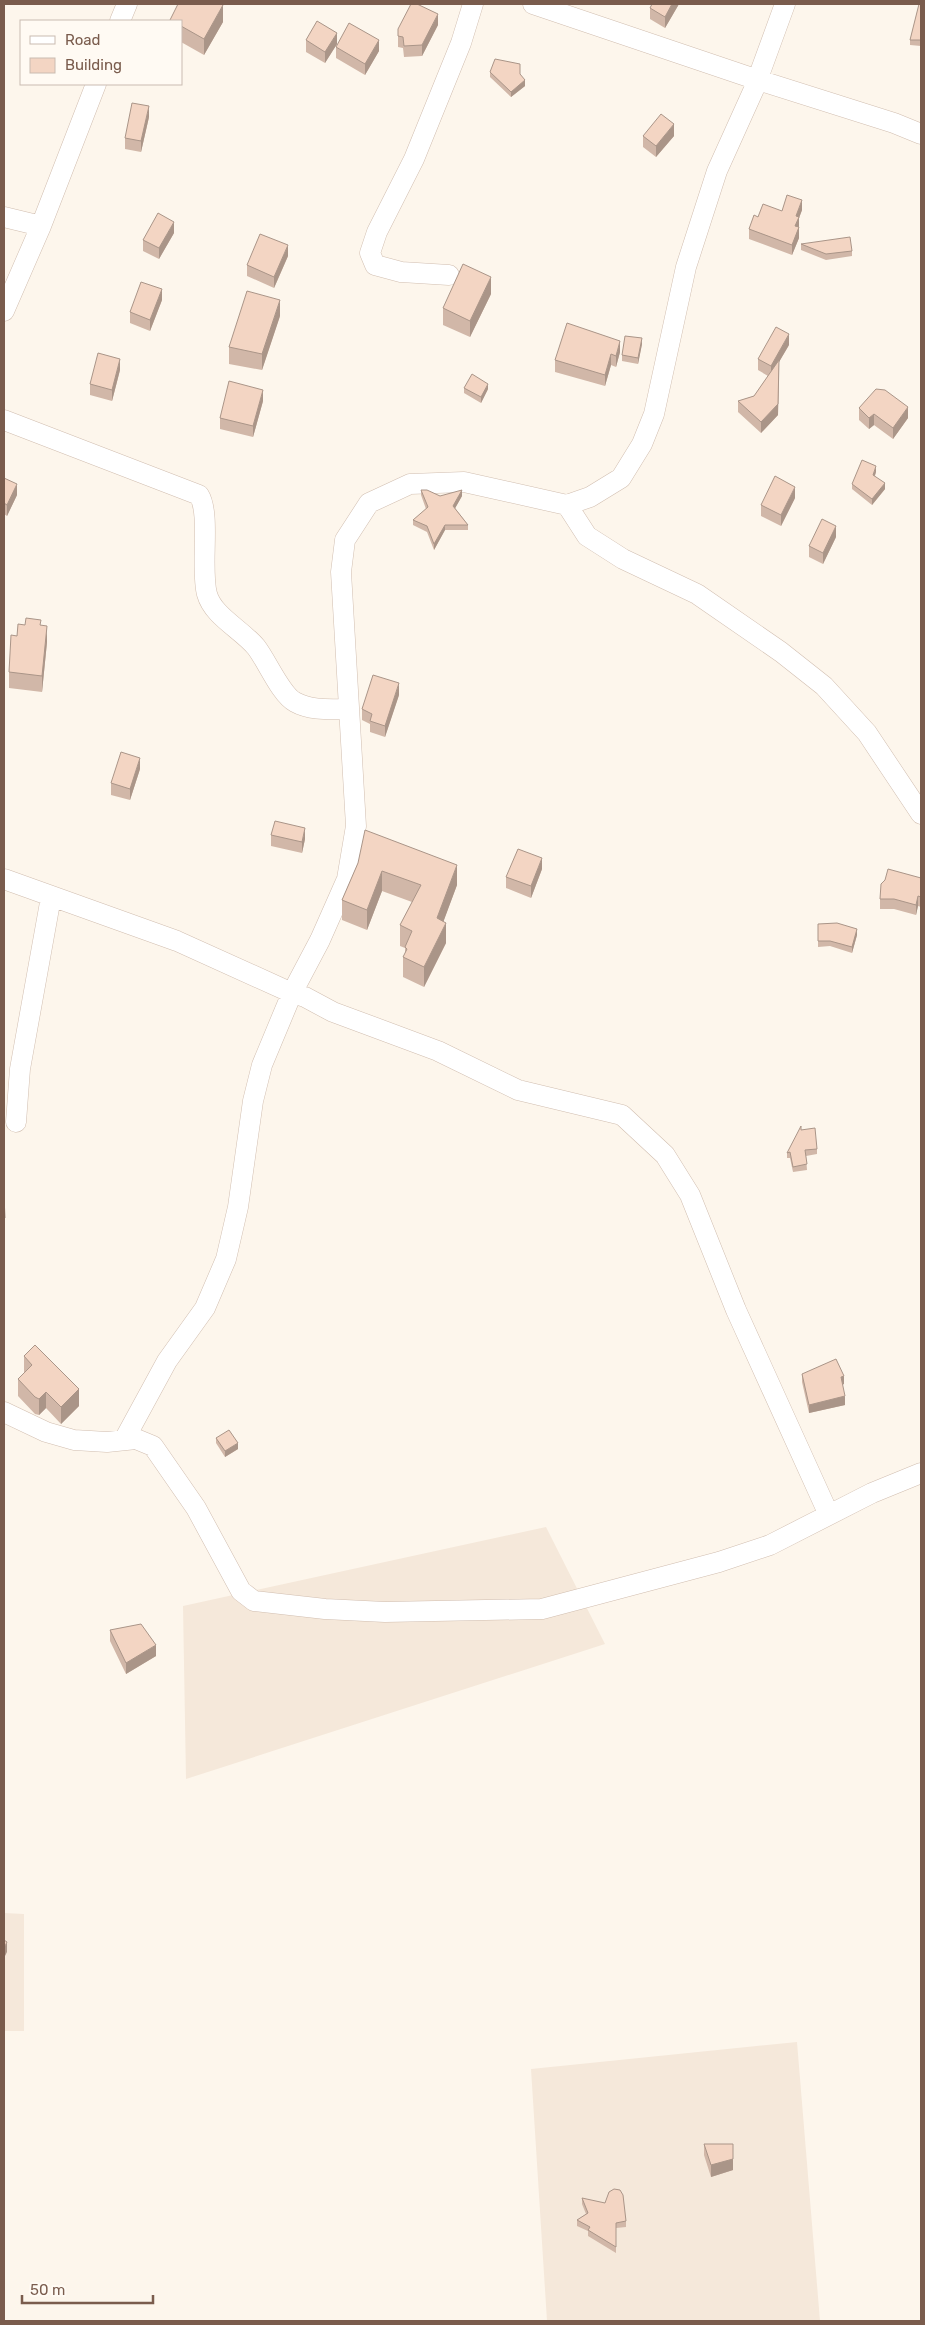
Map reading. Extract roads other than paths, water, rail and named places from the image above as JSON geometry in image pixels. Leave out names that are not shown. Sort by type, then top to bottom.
[{"type":"street","points":[[120,20],[127,4]]},
{"type":"street","points":[[449,275],[401,272],[376,265],[370,253],[377,232],[414,159],[461,43],[473,4]]},
{"type":"street","points":[[533,4],[758,80],[894,123],[921,134]]},
{"type":"street","points":[[124,1440],[167,1361],[205,1308],[226,1259],[238,1207],[253,1101],[262,1065],[292,994],[320,940],[347,879],[356,826],[340,572],[345,540],[369,503],[410,484],[464,482],[567,505],[590,497],[621,478],[642,444],[654,414],[686,267],[717,170],[758,80],[785,4]]},
{"type":"street","points":[[4,311],[41,226],[96,85]]},
{"type":"street","points":[[4,216],[41,226]]},
{"type":"street","points":[[4,420],[199,495],[204,510],[204,567],[207,595],[218,613],[246,635],[265,658],[289,698],[296,703],[319,709],[348,710]]},
{"type":"street","points":[[567,505],[587,536],[623,559],[696,594],[781,652],[824,686],[867,733],[921,814]]},
{"type":"street","points":[[4,879],[177,941],[292,994],[305,997],[334,1012],[438,1051],[518,1090],[622,1115],[665,1155],[690,1195],[736,1310],[829,1515]]},
{"type":"street","points":[[16,1122],[20,1069],[51,897]]},
{"type":"street","points":[[4,1412],[46,1432],[74,1440],[107,1442],[136,1439],[153,1446],[196,1508],[241,1591],[254,1601],[280,1605],[385,1612],[542,1609],[719,1562],[770,1545],[829,1515],[921,1473]]}]
